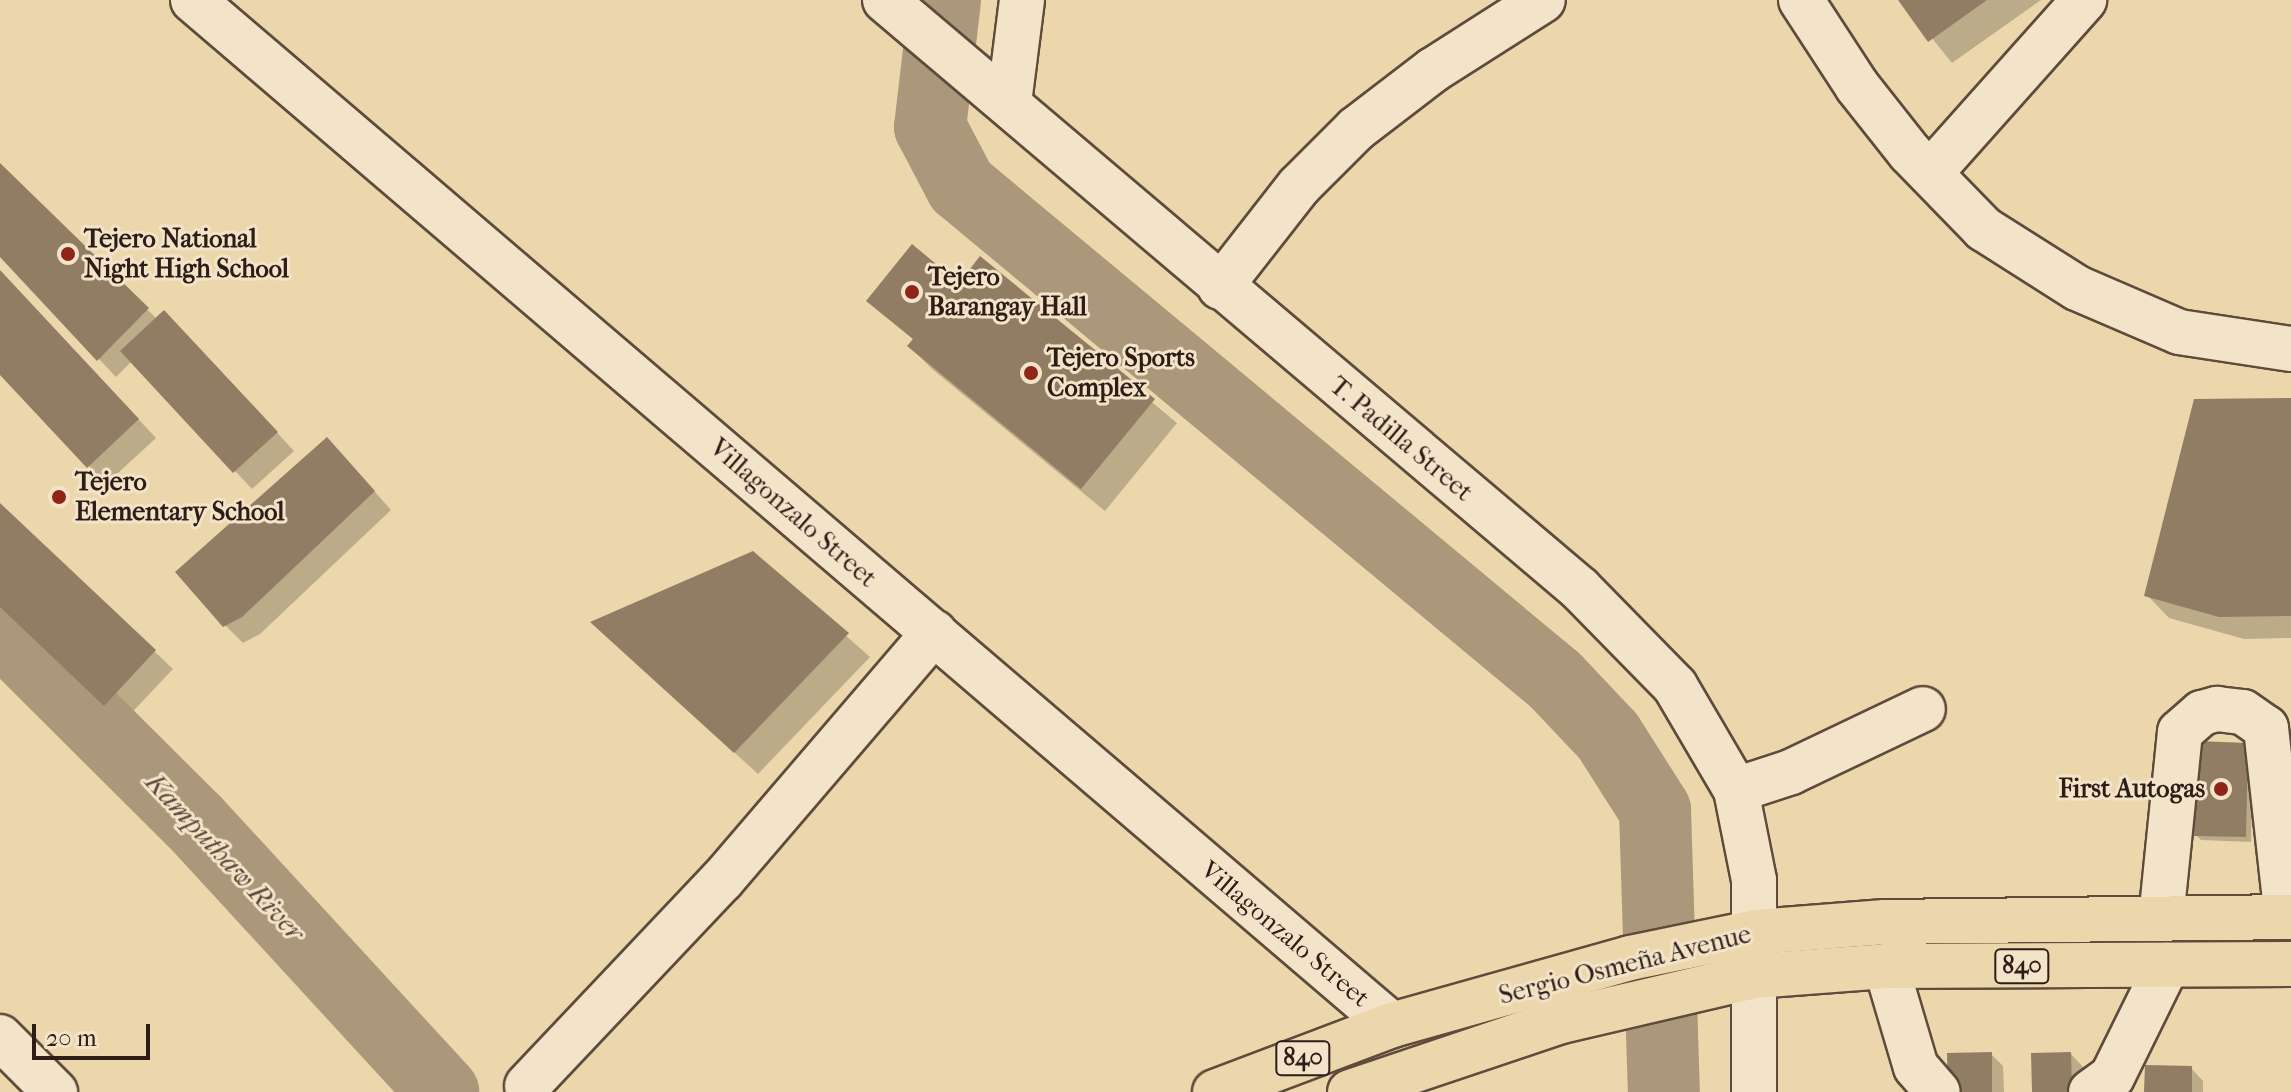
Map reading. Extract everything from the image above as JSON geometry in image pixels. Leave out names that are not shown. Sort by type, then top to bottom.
[{"type":"highway","name":"Sergio Osmeña Avenue","points":[[1350,1092],[1561,1021],[1629,1004],[1757,932],[1885,922],[2289,917]]},
{"type":"highway","name":"Sergio Osmeña Avenue","points":[[1215,1092],[1392,1025],[1630,958],[1754,976],[1886,966],[2291,964]]},
{"type":"street","name":"Villagonzalo Street","points":[[193,0],[1392,1025]]},
{"type":"street","points":[[1009,103],[1022,0]]},
{"type":"street","points":[[1220,287],[1299,186],[1356,129],[1433,70],[1543,0]]},
{"type":"street","points":[[1801,0],[1857,86],[1930,173],[1984,229],[2077,288],[2179,332],[2291,349]]},
{"type":"street","points":[[1930,173],[2084,0]]},
{"type":"street","name":"T. Padilla Street","points":[[892,7],[1580,589],[1675,686],[1736,790],[1754,880],[1757,932],[1754,1092]]},
{"type":"street","points":[[527,1086],[722,880],[934,633]]},
{"type":"street","points":[[1736,790],[1791,772],[1923,709]]},
{"type":"street","points":[[2161,919],[2180,732],[2202,713],[2217,709],[2243,712],[2266,728],[2289,917]]},
{"type":"street","points":[[2091,1092],[2112,1077],[2167,965]]},
{"type":"street","points":[[1886,966],[1916,1067],[1938,1092]]},
{"type":"street","points":[[0,1037],[55,1092]]},
{"type":"building","points":[[1898,0],[1987,0],[1928,42]]},
{"type":"building","points":[[0,163],[149,308],[97,361],[0,257]]},
{"type":"building","name":"Tejero Sports Complex","points":[[912,244],[959,283],[980,256],[1155,399],[1081,489],[907,346],[913,339],[866,301]]},
{"type":"building","points":[[0,270],[139,419],[87,468],[0,375]]},
{"type":"building","points":[[164,310],[278,432],[233,473],[120,351]]},
{"type":"building","points":[[2291,398],[2291,616],[2219,617],[2144,596],[2194,399]]},
{"type":"building","points":[[327,437],[375,491],[242,617],[223,627],[175,572]]},
{"type":"building","points":[[0,503],[156,650],[104,706],[0,607]]},
{"type":"building","points":[[753,551],[849,633],[734,753],[590,622]]},
{"type":"building","name":"First Autogas","points":[[2196,741],[2248,743],[2246,837],[2194,836]]},
{"type":"building","points":[[1992,1052],[1992,1092],[1948,1092],[1947,1053]]},
{"type":"building","points":[[2071,1052],[2072,1092],[2032,1092],[2031,1053]]},
{"type":"building","points":[[2145,1065],[2192,1066],[2192,1092],[2144,1092]]},
{"type":"waterway","points":[[945,0],[930,127],[961,186],[1555,680],[1608,736],[1655,810],[1664,1092]]},
{"type":"waterway","name":"Kamputhaw River","points":[[0,628],[195,822],[443,1092]]},
{"type":"place","name":"Tejero National Night High School","points":[[68,254]]},
{"type":"place","name":"Tejero Barangay Hall","points":[[912,292]]},
{"type":"place","name":"Tejero Sports Complex","points":[[1031,373]]},
{"type":"place","name":"Tejero Elementary School","points":[[59,497]]},
{"type":"place","name":"First Autogas","points":[[2221,789]]}]
